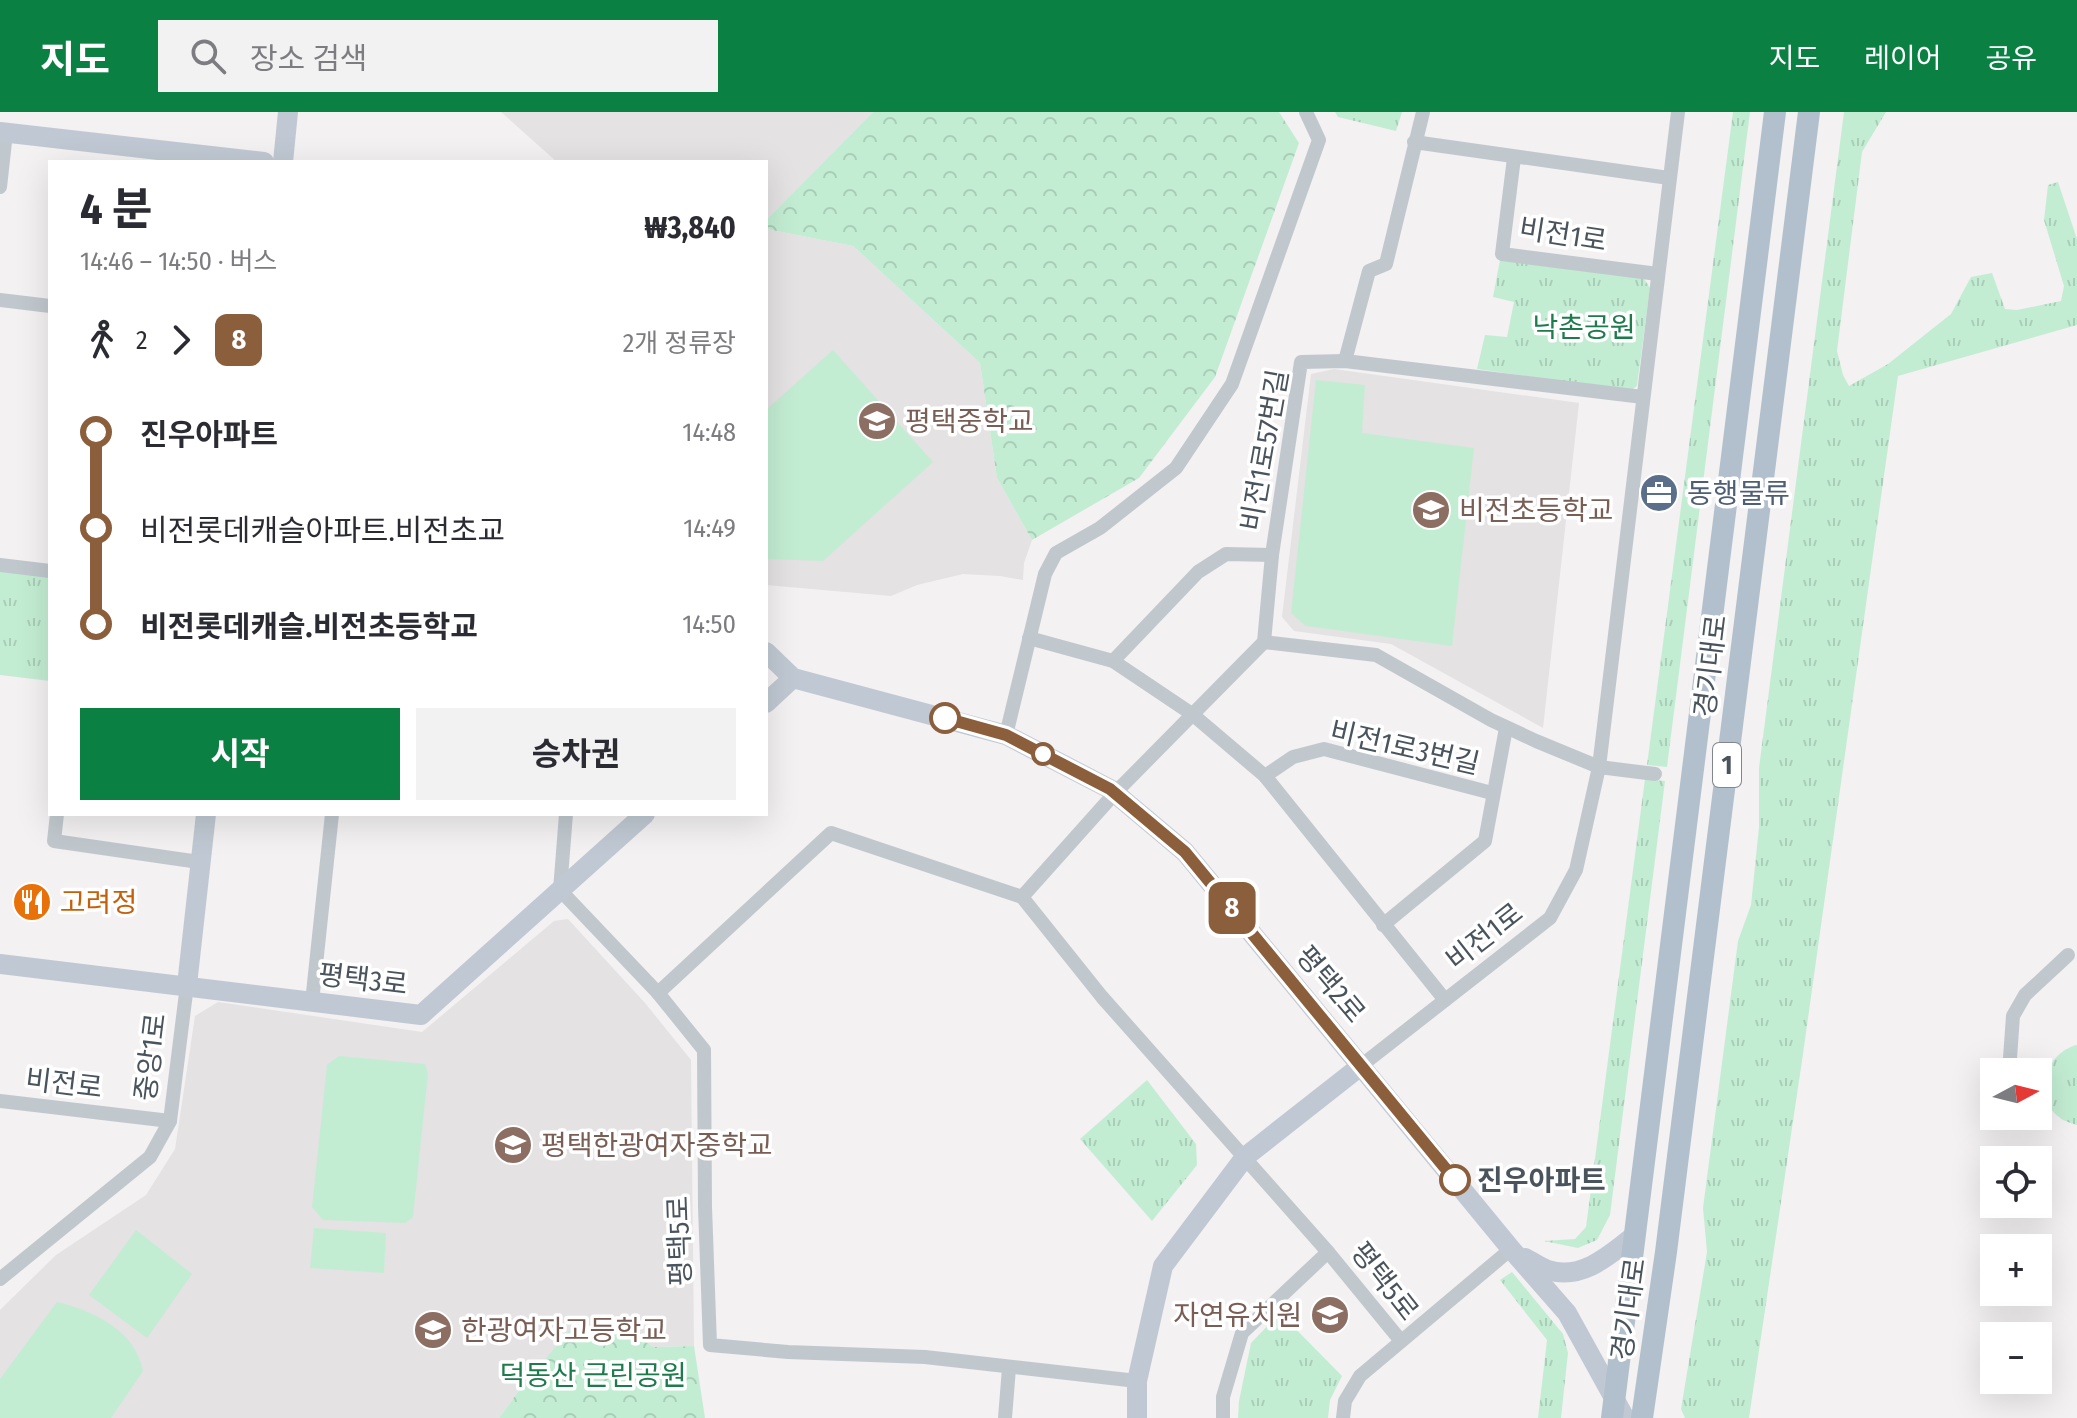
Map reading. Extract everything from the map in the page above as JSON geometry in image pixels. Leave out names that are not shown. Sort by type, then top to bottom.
[{"type":"main road","name":"경기대로","points":[[1617,1411],[1635,1235],[1775,112]]},
{"type":"main road","name":"경기대로","points":[[1642,1418],[1666,1252],[1809,112]]},
{"type":"street","points":[[283,160],[288,112]]},
{"type":"street","points":[[1006,735],[1045,574],[1056,553],[1100,528],[1176,468],[1232,384],[1319,140],[1306,112]]},
{"type":"street","points":[[1423,112],[1386,264],[1369,271],[1345,361],[1643,397]]},
{"type":"street","name":"비전1로","points":[[1362,1065],[1550,918],[1576,870],[1599,767],[1678,112]]},
{"type":"street","points":[[3,139],[139,160]]},
{"type":"street","points":[[3,139],[241,160]]},
{"type":"street","points":[[0,187],[3,139]]},
{"type":"street","points":[[1414,142],[1669,178]]},
{"type":"street","name":"비전1로","points":[[1514,158],[1502,254],[1658,274]]},
{"type":"street","points":[[0,300],[48,306]]},
{"type":"street","name":"비전1로57번길","points":[[1264,642],[1272,555],[1294,391],[1301,362],[1345,361]]},
{"type":"street","points":[[1113,661],[1198,572],[1226,554],[1272,555]]},
{"type":"street","points":[[0,565],[48,571]]},
{"type":"street","points":[[1029,638],[1113,661],[1192,714],[1265,776],[1445,1000]]},
{"type":"street","points":[[658,993],[831,833],[1022,897],[1115,793],[1264,642],[1376,655],[1506,728],[1599,767],[1655,774]]},
{"type":"street","name":"평택2로","points":[[768,654],[793,678],[1006,735],[1115,793],[1185,852],[1567,1313],[1617,1411]]},
{"type":"street","points":[[768,701],[793,678]]},
{"type":"street","name":"비전1로3번길","points":[[1383,925],[1485,841],[1506,728]]},
{"type":"street","name":"비전1로3번길","points":[[1265,776],[1293,757],[1324,749],[1492,793]]},
{"type":"street","points":[[57,816],[54,841],[199,862]]},
{"type":"street","name":"중앙1로","points":[[0,1279],[150,1157],[170,1121],[206,816]]},
{"type":"street","points":[[312,1002],[332,816]]},
{"type":"street","points":[[560,890],[566,816]]},
{"type":"street","name":"평택3로","points":[[0,964],[421,1015],[643,816]]},
{"type":"street","name":"평택5로","points":[[560,890],[658,993],[704,1050],[710,1345],[788,1352],[925,1357],[1137,1381]]},
{"type":"street","name":"평택5로","points":[[1022,897],[1102,997],[1328,1252],[1401,1341],[1360,1376],[1345,1401],[1343,1418]]},
{"type":"street","points":[[2010,1058],[2013,1016],[2025,995],[2068,955]]},
{"type":"street","points":[[1137,1418],[1137,1381],[1163,1266],[1245,1157],[1362,1065]]},
{"type":"street","name":"비전로","points":[[0,1101],[170,1121]]},
{"type":"street","points":[[1401,1341],[1513,1251],[1550,1271],[1577,1272],[1605,1258],[1635,1235]]},
{"type":"street","name":"평택5로","points":[[1223,1418],[1223,1397],[1242,1333],[1328,1252]]},
{"type":"street","points":[[1005,1418],[1009,1368]]},
{"type":"shaded area","points":[[501,112],[873,112],[768,218],[768,160],[555,160]]},
{"type":"shaded area","name":"평택중학교","points":[[768,229],[853,246],[980,363],[997,478],[1032,540],[1024,563],[1023,580],[963,574],[917,585],[891,596],[768,585]]},
{"type":"shaded area","name":"비전초등학교","points":[[1334,369],[1579,403],[1543,728],[1391,644],[1294,631],[1282,617],[1311,374]]},
{"type":"shaded area","points":[[568,919],[645,1003],[691,1060],[694,1346],[654,1347],[631,1334],[523,1385],[499,1418],[0,1418],[0,1310],[56,1255],[146,1195],[175,1149],[195,1016],[218,1002],[422,1032],[554,921]]},
{"type":"green space","points":[[873,112],[1279,112],[1299,143],[1215,377],[1139,478],[1032,540],[997,478],[980,363],[853,246],[768,229],[768,218]]},
{"type":"green space","points":[[1335,112],[1402,112],[1396,131],[1338,117]]},
{"type":"green space","points":[[1733,112],[1750,112],[1667,767],[1647,765]]},
{"type":"green space","points":[[1844,112],[1886,112],[1862,152],[1837,351],[1849,386],[1888,364],[1951,314],[1971,277],[1992,273],[2005,309],[2017,310],[2061,301],[2064,286],[2044,220],[2048,185],[2058,182],[2077,239],[2077,325],[1898,376],[1749,1418],[1685,1418],[1681,1409],[1707,1252],[1703,1208],[1738,941],[1751,905],[1759,827],[1759,768]]},
{"type":"green space","name":"낙촌공원","points":[[1500,260],[1643,277],[1650,288],[1637,386],[1630,391],[1477,369],[1485,335],[1507,337],[1514,302],[1493,297]]},
{"type":"green space","points":[[833,350],[933,462],[823,561],[768,559],[768,408]]},
{"type":"green space","points":[[1316,380],[1365,385],[1362,433],[1474,448],[1452,646],[1306,626],[1291,613]]},
{"type":"green space","points":[[0,570],[48,575],[48,681],[0,675]]},
{"type":"green space","points":[[1645,779],[1665,781],[1610,1215],[1597,1240],[1578,1248],[1544,1241],[1575,1239],[1586,1227]]},
{"type":"green space","points":[[2077,1045],[2077,1125],[2067,1122],[2052,1109],[2052,1064],[2066,1049]]},
{"type":"green space","points":[[339,1056],[425,1064],[428,1073],[413,1217],[405,1223],[323,1220],[312,1207],[327,1065]]},
{"type":"green space","points":[[1147,1080],[1196,1144],[1197,1165],[1152,1221],[1080,1139]]},
{"type":"green space","points":[[314,1228],[386,1233],[384,1273],[310,1268]]},
{"type":"green space","points":[[136,1230],[192,1274],[147,1338],[89,1295]]},
{"type":"green space","points":[[1512,1272],[1563,1334],[1568,1353],[1561,1418],[1538,1418],[1547,1340],[1500,1280]]},
{"type":"green space","points":[[57,1302],[85,1311],[111,1325],[132,1345],[143,1371],[111,1418],[0,1418],[0,1379]]},
{"type":"green space","points":[[1280,1313],[1342,1376],[1330,1400],[1328,1418],[1238,1418],[1251,1343]]},
{"type":"green space","name":"덕동산 근린공원","points":[[570,1330],[631,1334],[654,1347],[694,1346],[705,1418],[499,1418]]},
{"type":"bus line","name":"8","points":[[945,718],[1006,735],[1110,789],[1185,852],[1455,1180]]},
{"type":"place","name":"평택중학교","points":[[877,421]]},
{"type":"place","name":"동행물류","points":[[1659,493]]},
{"type":"place","name":"비전초등학교","points":[[1431,510]]},
{"type":"place","name":"고려정","points":[[32,902]]},
{"type":"place","name":"평택한광여자중학교","points":[[513,1145]]},
{"type":"place","name":"진우아파트","points":[[1455,1180]]},
{"type":"place","name":"자연유치원","points":[[1330,1315]]},
{"type":"place","name":"한광여자고등학교","points":[[433,1330]]}]
